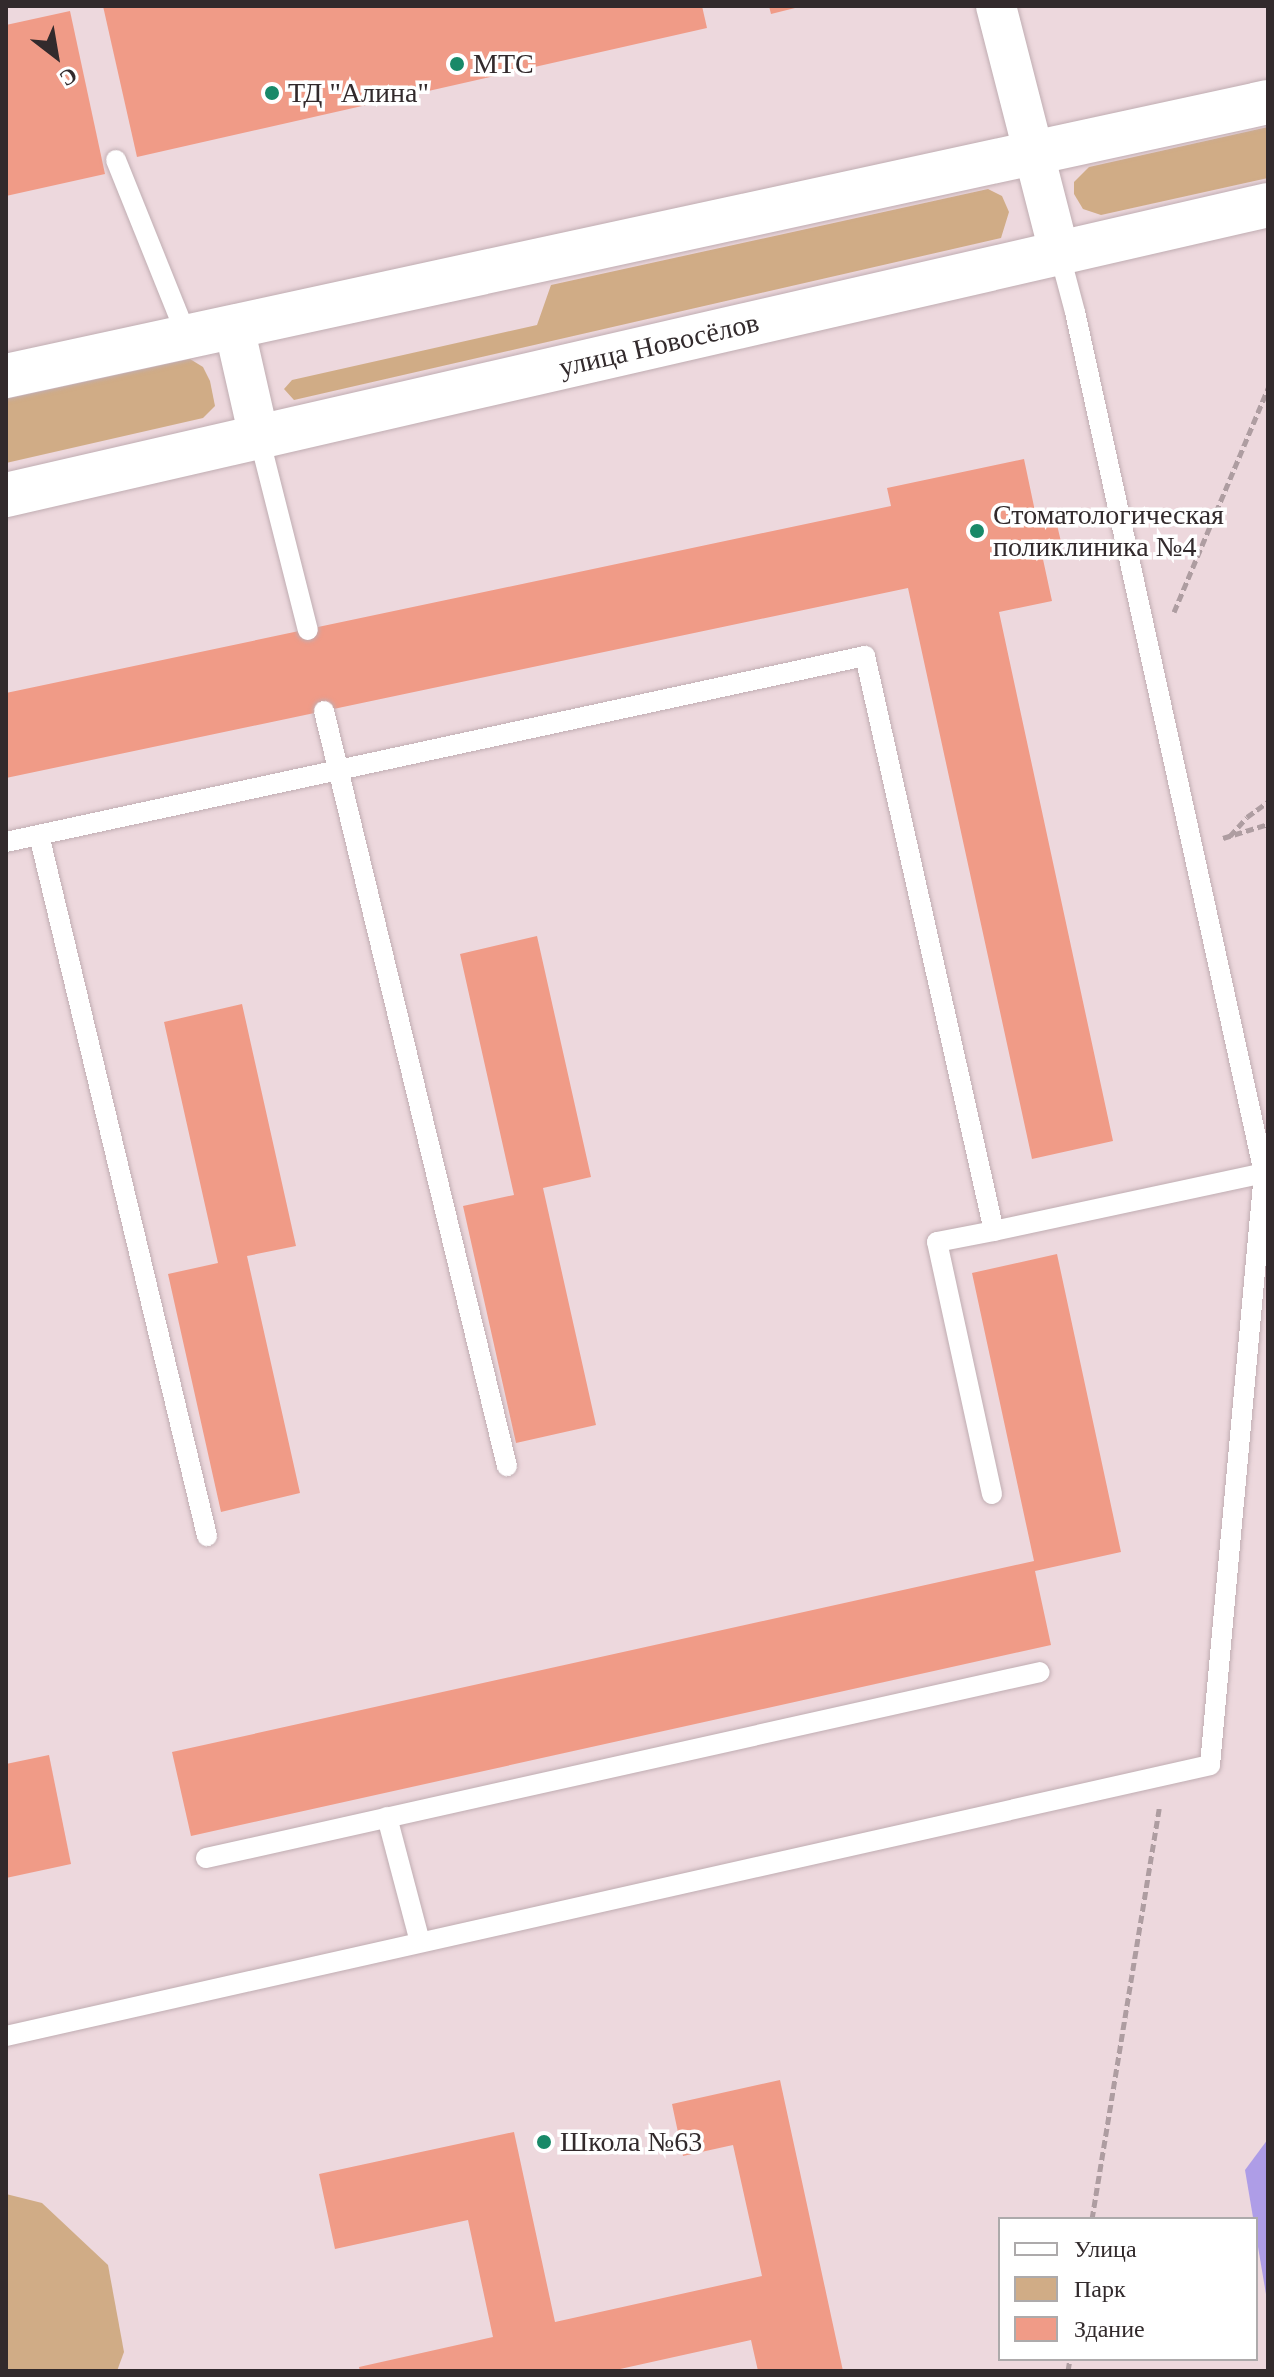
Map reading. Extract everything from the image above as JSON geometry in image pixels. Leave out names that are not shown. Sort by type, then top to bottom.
[{"type":"main road","points":[[6,376],[1268,102]]},
{"type":"main road","name":"улица Новосёлов","points":[[6,495],[1268,205]]},
{"type":"street","points":[[996,6],[1059,252]]},
{"type":"street","points":[[234,327],[259,437]]},
{"type":"lane","points":[[116,160],[187,337]]},
{"type":"lane","points":[[6,2036],[1210,1765],[1264,1173],[1153,661],[1059,252]]},
{"type":"lane","points":[[259,437],[308,630]]},
{"type":"lane","points":[[6,842],[865,656],[994,1231]]},
{"type":"lane","points":[[324,711],[336,773],[507,1466]]},
{"type":"lane","points":[[39,835],[207,1536]]},
{"type":"lane","points":[[992,1494],[937,1242],[1264,1173]]},
{"type":"lane","points":[[206,1858],[1040,1672]]},
{"type":"lane","points":[[387,1817],[420,1942]]},
{"type":"path","points":[[1153,661],[1268,388]]},
{"type":"path","points":[[1229,837],[1247,817],[1268,802]]},
{"type":"path","points":[[1191,846],[1268,824]]},
{"type":"path","points":[[1092,2217],[1164,1775]]},
{"type":"green space","points":[[1268,127],[1268,178],[1101,215],[1083,209],[1074,194],[1074,182],[1089,167]]},
{"type":"green space","points":[[988,189],[1002,196],[1009,212],[1001,238],[294,400],[284,389],[292,380],[537,325],[551,285]]},
{"type":"green space","points":[[190,359],[203,367],[210,381],[215,406],[203,418],[6,463],[6,399]]},
{"type":"green space","points":[[6,2194],[42,2203],[108,2265],[124,2352],[117,2371],[6,2371]]},
{"type":"shaded area","points":[[1268,2139],[1268,2306],[1258,2247],[1258,2217],[1253,2217],[1245,2170]]},
{"type":"building","name":"ТД \"Алина\"","points":[[103,6],[702,6],[707,28],[137,157]]},
{"type":"building","points":[[769,6],[798,6],[799,7],[771,14]]},
{"type":"building","points":[[70,11],[105,174],[6,196],[6,25]]},
{"type":"building","points":[[1024,459],[1036,516],[1054,512],[1062,546],[1041,550],[1052,601],[999,612],[1113,1141],[1032,1159],[908,588],[6,778],[6,693],[891,506],[887,488]]},
{"type":"building","points":[[537,936],[591,1177],[543,1188],[596,1425],[516,1443],[463,1206],[514,1195],[460,954]]},
{"type":"building","points":[[242,1004],[296,1246],[247,1256],[300,1493],[221,1512],[168,1274],[218,1263],[164,1022]]},
{"type":"building","points":[[1057,1254],[1121,1552],[1035,1571],[1051,1645],[191,1836],[172,1752],[1034,1561],[972,1273]]},
{"type":"building","points":[[49,1755],[71,1864],[6,1878],[6,1764]]},
{"type":"building","points":[[780,2080],[843,2371],[758,2371],[751,2340],[611,2371],[360,2371],[359,2367],[493,2337],[468,2220],[335,2249],[319,2174],[514,2132],[555,2322],[762,2276],[733,2145],[683,2156],[672,2104]]},
{"type":"place","name":"МТС","points":[[457,64]]},
{"type":"place","name":"ТД \"Алина\"","points":[[272,93]]},
{"type":"place","name":"Стоматологическая поликлиника №4","points":[[977,531]]},
{"type":"place","name":"Школа №63","points":[[544,2142]]}]
